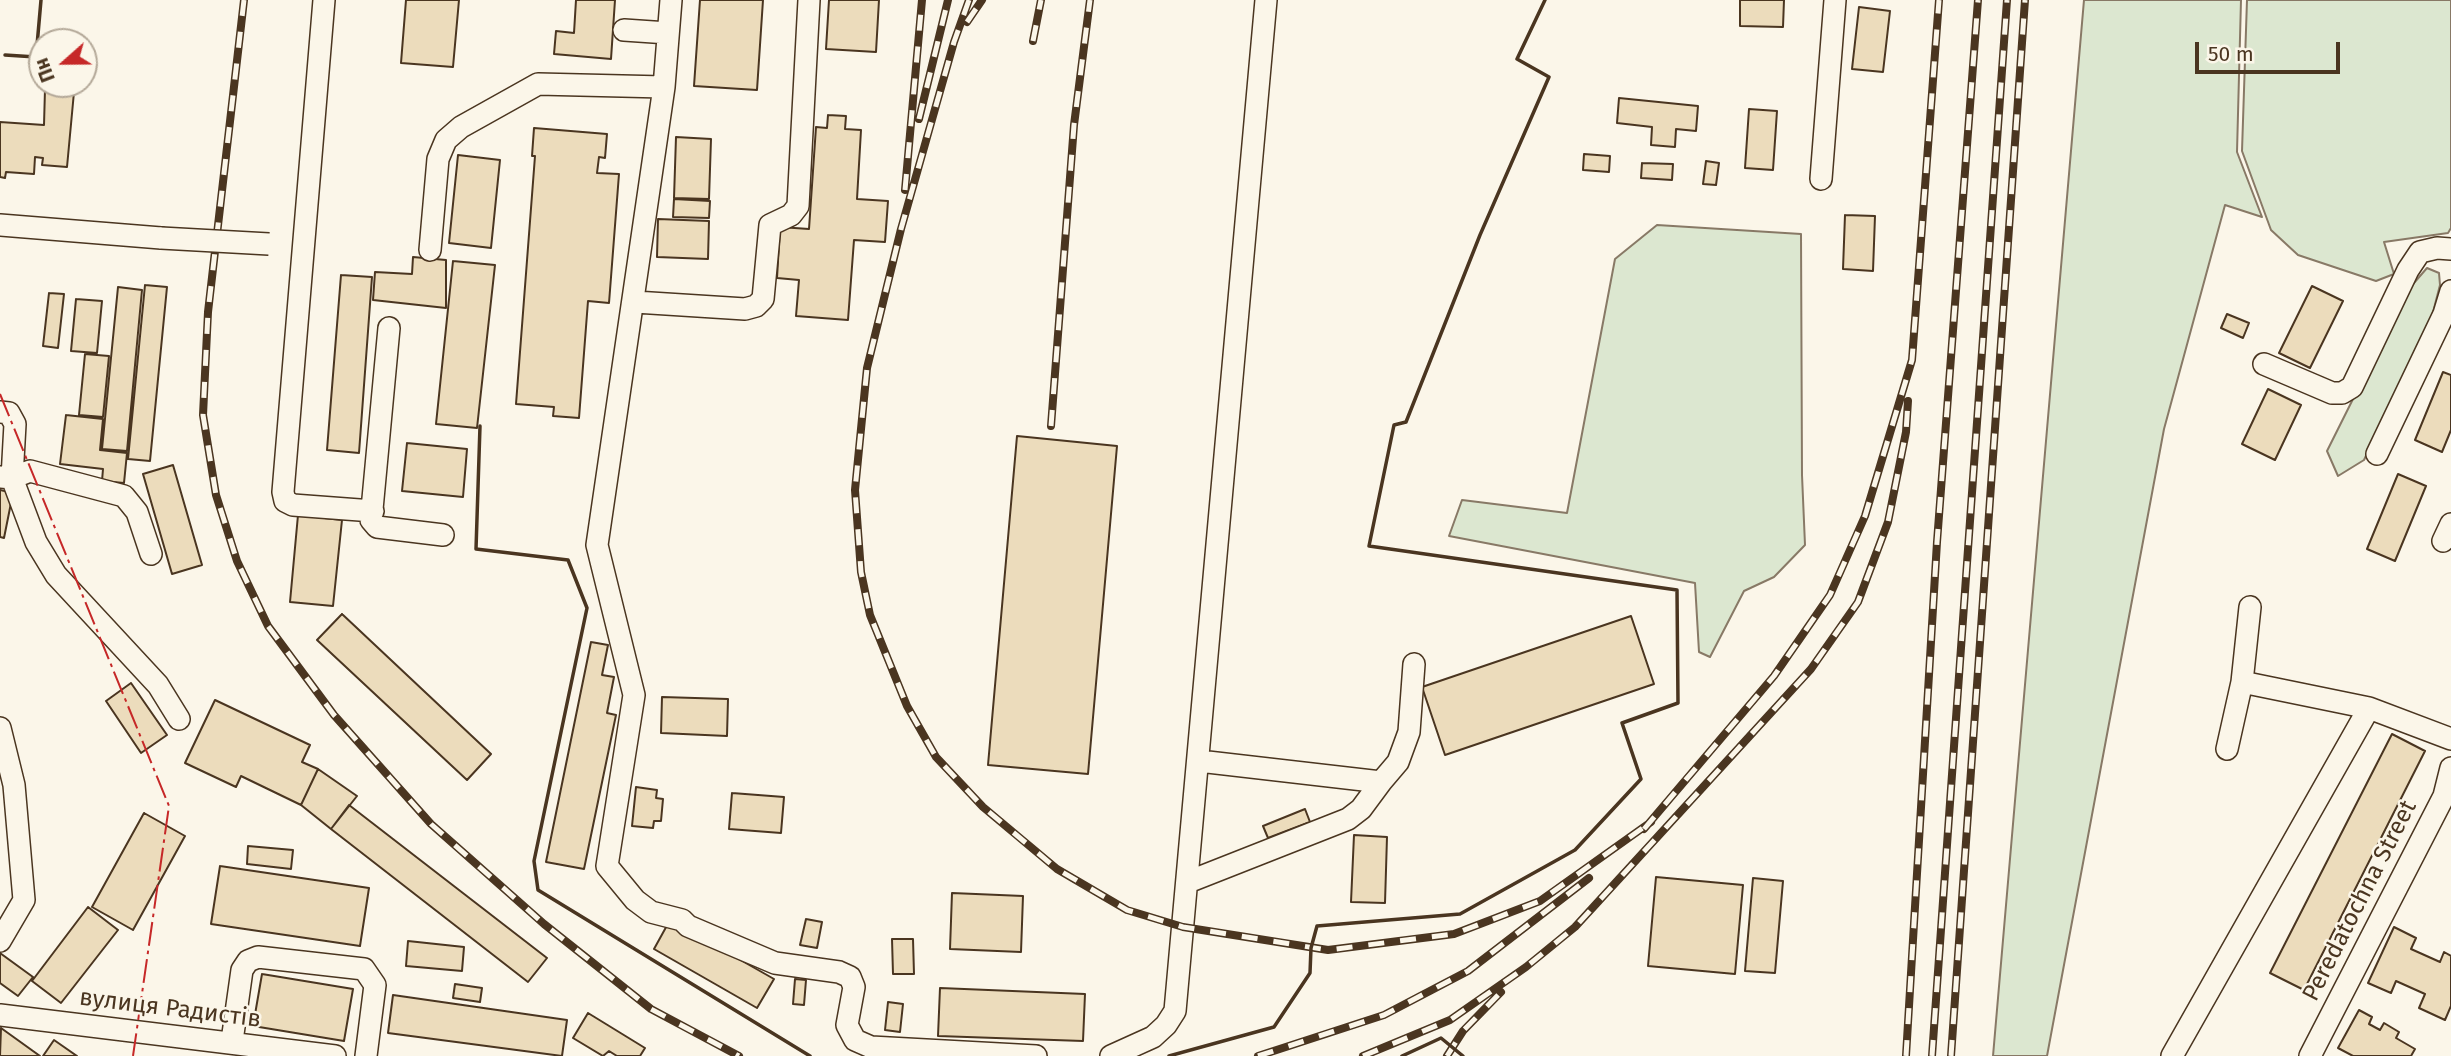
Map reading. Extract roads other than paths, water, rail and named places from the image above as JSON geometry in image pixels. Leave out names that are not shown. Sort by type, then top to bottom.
[{"type":"street","points":[[324,0],[283,492],[285,501],[293,505],[373,511]]},
{"type":"street","points":[[671,0],[664,87],[635,302],[597,545],[634,695],[607,866],[635,900],[651,912],[682,920],[688,926],[775,963],[850,976],[854,987],[847,1025],[855,1040],[871,1047],[1036,1056]]},
{"type":"street","points":[[635,302],[745,309],[757,306],[763,299],[770,225],[791,215],[798,206],[810,0]]},
{"type":"street","points":[[1111,1056],[1153,1037],[1166,1026],[1175,1011],[1266,0]]},
{"type":"street","points":[[1821,179],[1835,0]]},
{"type":"street","points":[[624,30],[668,33]]},
{"type":"street","points":[[430,250],[438,159],[446,140],[461,127],[538,84],[664,87]]},
{"type":"street","points":[[0,225],[303,247]]},
{"type":"street","points":[[2264,364],[2332,393],[2342,393],[2352,387],[2408,270],[2420,252],[2437,248],[2451,249]]},
{"type":"street","points":[[2377,454],[2444,314],[2451,291]]},
{"type":"street","points":[[389,328],[371,520],[377,527],[443,535]]},
{"type":"street","points":[[0,412],[9,413],[15,424],[6,477],[36,542],[56,575],[158,685],[179,719]]},
{"type":"street","points":[[6,477],[30,471],[124,495],[137,512],[151,554]]},
{"type":"street","points":[[2227,749],[2242,682],[2250,607]]},
{"type":"street","points":[[1188,882],[1348,819],[1361,809],[1398,762],[1409,732],[1414,664]]},
{"type":"street","points":[[2242,682],[2369,708],[2451,739]]},
{"type":"street","points":[[2172,1056],[2369,708]]},
{"type":"street","points":[[0,728],[14,785],[24,901],[0,941]]},
{"type":"street","points":[[1199,761],[1381,782]]},
{"type":"street","name":"Peredatochna Street","points":[[2310,1056],[2448,798],[2451,768]]},
{"type":"street","points":[[232,1041],[242,970],[248,961],[258,957],[364,969],[375,985],[366,1056]]},
{"type":"street","name":"вулиця Радистів","points":[[0,1014],[335,1056]]},
{"type":"railway","points":[[244,0],[208,312],[203,415],[216,495],[237,561],[268,626],[334,715],[431,824],[544,924],[651,1009],[739,1056]]},
{"type":"railway","points":[[905,190],[922,0]]},
{"type":"railway","points":[[919,119],[948,0]]},
{"type":"railway","points":[[969,0],[954,42],[901,229],[867,368],[855,490],[861,572],[870,615],[907,706],[936,757],[983,807],[1057,869],[1127,910],[1183,927],[1328,950],[1454,934],[1540,901],[1651,822]]},
{"type":"railway","points":[[967,22],[982,0]]},
{"type":"railway","points":[[1033,41],[1041,0]]},
{"type":"railway","points":[[1051,426],[1074,125],[1090,0]]},
{"type":"railway","points":[[1644,829],[1774,676],[1830,595],[1865,516],[1912,360],[1939,0]]},
{"type":"railway","points":[[1906,1056],[1937,542],[1978,0]]},
{"type":"railway","points":[[1932,1056],[2007,0]]},
{"type":"railway","points":[[1951,1056],[2025,0]]},
{"type":"railway","points":[[1363,1056],[1450,1020],[1526,967],[1575,927],[1811,669],[1858,602],[1888,522],[1906,432],[1908,401]]},
{"type":"railway","points":[[1258,1056],[1384,1015],[1468,971],[1589,878]]},
{"type":"railway","points":[[1447,1056],[1463,1031],[1501,992]]}]
